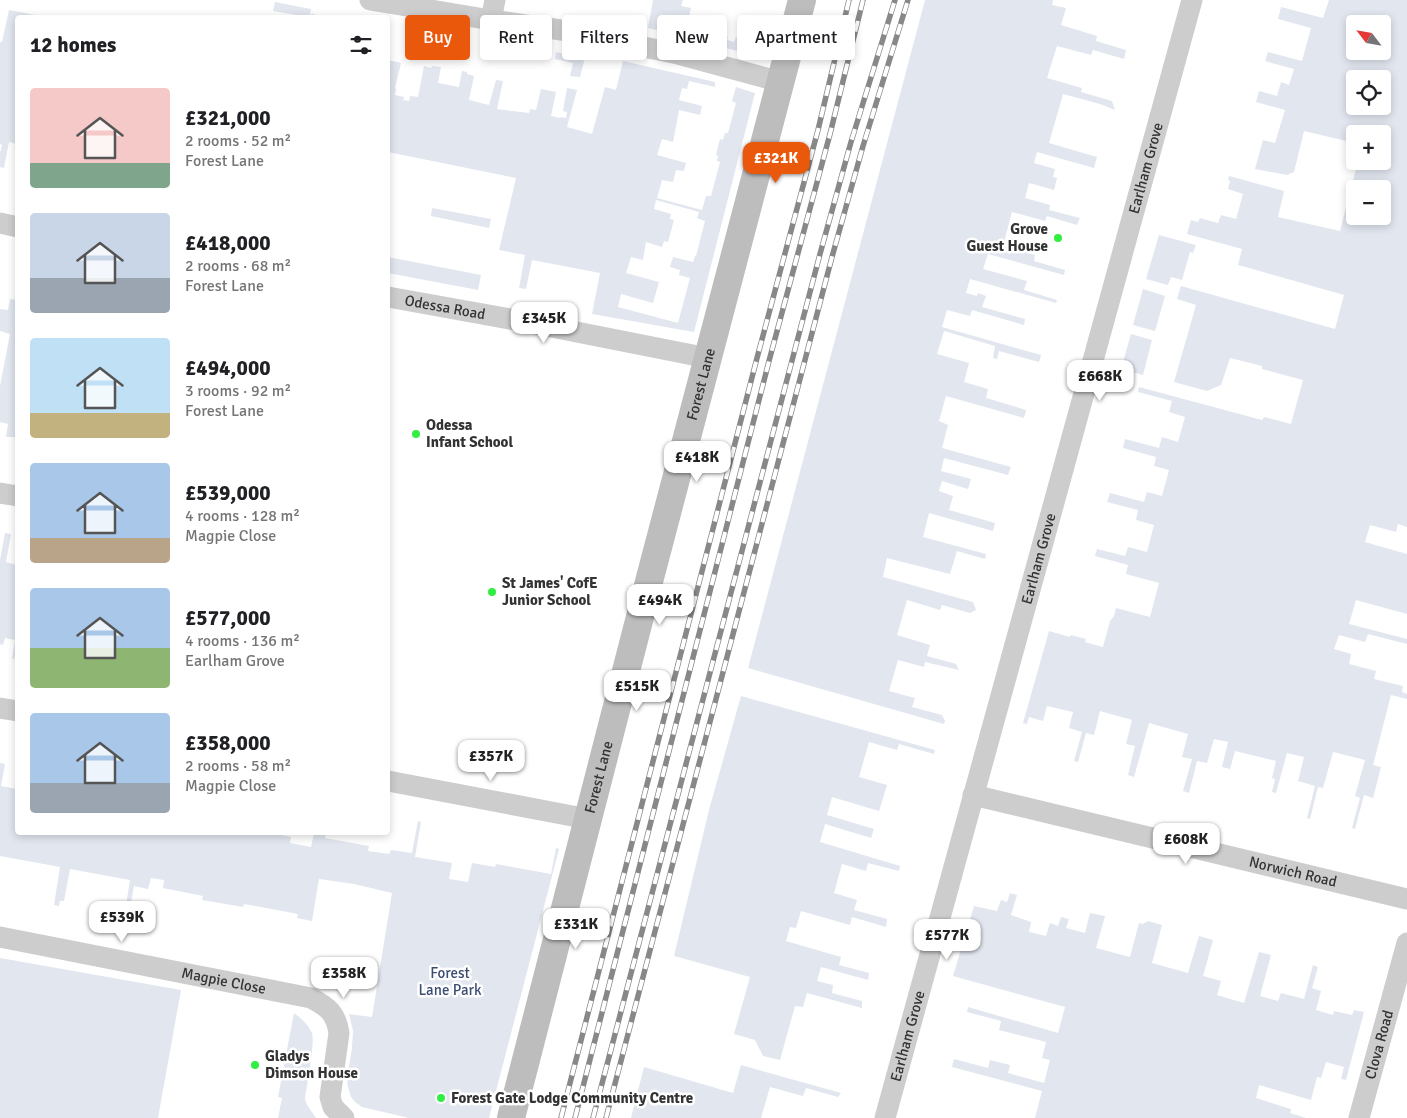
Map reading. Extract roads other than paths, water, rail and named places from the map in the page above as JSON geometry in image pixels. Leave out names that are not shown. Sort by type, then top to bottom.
[{"type":"street","points":[[370,0],[493,10],[561,30],[669,52],[781,82]]},
{"type":"street","name":"Forest Lane","points":[[511,1118],[802,0]]},
{"type":"street","name":"Earlham Grove","points":[[885,1118],[1192,0]]},
{"type":"street","points":[[0,223],[15,226]]},
{"type":"street","name":"Odessa Road","points":[[390,298],[521,321],[708,358]]},
{"type":"street","points":[[0,493],[15,496]]},
{"type":"street","points":[[0,708],[15,710]]},
{"type":"street","points":[[390,781],[588,819]]},
{"type":"street","name":"Norwich Road","points":[[973,795],[1407,899]]},
{"type":"street","name":"Magpie Close","points":[[0,937],[311,998],[324,1005],[333,1014],[338,1023],[339,1033],[330,1097],[333,1107],[344,1118]]},
{"type":"street","name":"Clova Road","points":[[1359,1118],[1407,943]]},
{"type":"railway","points":[[561,1118],[757,358],[818,130],[849,0]]},
{"type":"railway","points":[[575,1118],[863,0]]},
{"type":"railway","points":[[593,1118],[820,254],[851,142],[895,0]]},
{"type":"railway","points":[[606,1118],[832,257],[863,146],[908,0]]},
{"type":"place","name":"Grove Guest House","points":[[1058,238]]},
{"type":"place","name":"Odessa Infant School","points":[[416,434]]},
{"type":"place","name":"St James' CofE Junior School","points":[[492,592]]},
{"type":"place","name":"Gladys Dimson House","points":[[255,1065]]},
{"type":"place","name":"Forest Gate Lodge Community Centre","points":[[441,1098]]},
{"type":"park label","name":"Forest Lane Park","points":[[450,982]]}]
